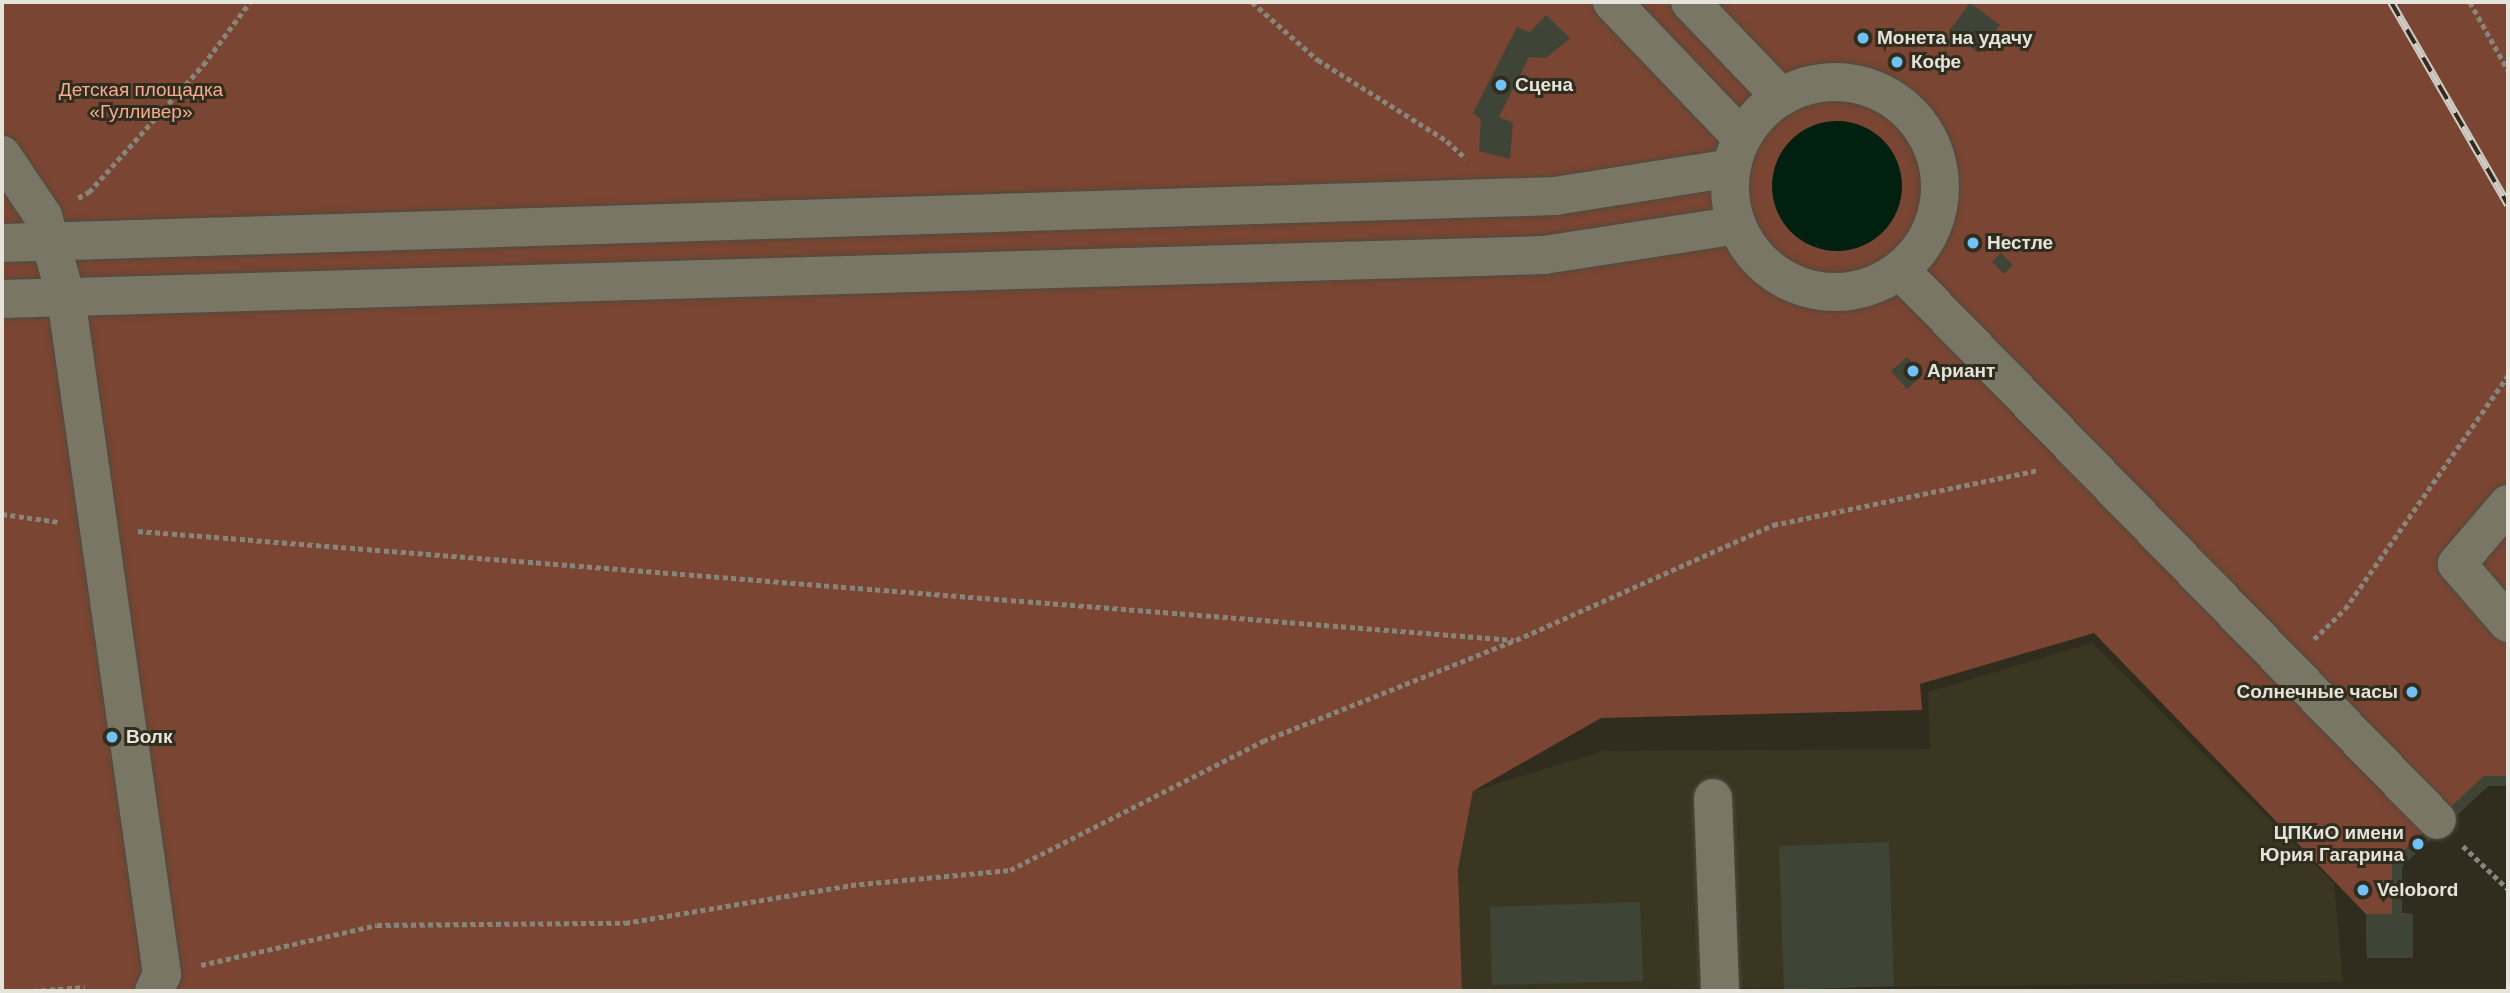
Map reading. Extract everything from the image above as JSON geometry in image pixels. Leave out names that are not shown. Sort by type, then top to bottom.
[{"type":"street","points":[[1612,2],[1737,153]]},
{"type":"street","points":[[1690,2],[1781,97]]},
{"type":"street","points":[[1850,83],[1883,93],[1912,114],[1931,143],[1941,177],[1938,212],[1925,244],[1901,271],[1872,286],[1840,293],[1807,289],[1769,269],[1753,254],[1737,226],[1730,197],[1737,153],[1759,115],[1781,97],[1814,84],[1850,83]]},
{"type":"street","points":[[2,243],[47,228],[1555,196],[1737,153]]},
{"type":"street","points":[[2,155],[47,228],[66,297],[158,983]]},
{"type":"street","points":[[2,299],[1544,255],[1737,226]]},
{"type":"street","points":[[1901,271],[2445,828]]},
{"type":"street","points":[[2508,504],[2457,564],[2508,622]]},
{"type":"street","points":[[1713,798],[1720,991]]},
{"type":"path","points":[[47,228],[89,192],[203,65],[250,2]]},
{"type":"path","points":[[1252,2],[1318,60],[1447,141],[1508,198]]},
{"type":"path","points":[[2470,2],[2508,70]]},
{"type":"path","points":[[2286,667],[2344,609],[2508,374]]},
{"type":"path","points":[[158,983],[377,925],[625,923],[851,885],[1010,870],[1263,741],[1516,640],[1773,525],[2085,460]]},
{"type":"path","points":[[2,513],[98,528],[1516,640]]},
{"type":"path","points":[[2445,828],[2508,889]]},
{"type":"path","points":[[33,991],[85,987]]},
{"type":"shaded area","points":[[1837,121],[1862,126],[1883,140],[1897,161],[1902,186],[1897,211],[1883,232],[1862,246],[1837,251],[1812,246],[1791,232],[1777,211],[1772,186],[1777,161],[1791,140],[1812,126]]},
{"type":"shaded area","points":[[2092,643],[2334,883],[2343,982],[1462,991],[1458,869],[1473,791],[1604,751],[1930,749],[1928,692]]},
{"type":"green space","name":"Детская площадка «Гулливер»","points":[[2,2],[2508,2],[2508,786],[2488,786],[2402,866],[2402,913],[2413,914],[2413,958],[2367,958],[2366,914],[2094,633],[1920,684],[1922,710],[1601,718],[1473,791],[1458,869],[1462,991],[2,991]]},
{"type":"building","points":[[1970,3],[2000,25],[1979,53],[1949,31]]},
{"type":"building","name":"Сцена","points":[[1546,15],[1570,38],[1546,58],[1529,57],[1499,117],[1513,123],[1510,159],[1479,151],[1481,119],[1473,113],[1517,27],[1530,32]]},
{"type":"building","points":[[2001,253],[2013,265],[2004,274],[1992,262]]},
{"type":"building","points":[[1907,357],[1923,375],[1907,389],[1891,371]]},
{"type":"building","points":[[2484,776],[2508,776],[2508,786],[2488,786],[2402,866],[2402,914],[2413,914],[2413,958],[2367,958],[2366,914],[2392,914],[2392,861]]},
{"type":"building","points":[[1889,842],[1894,986],[1784,990],[1779,846]]},
{"type":"building","points":[[1640,902],[1643,981],[1492,985],[1490,907]]},
{"type":"railway","points":[[2391,2],[2508,205]]},
{"type":"place","name":"Монета на удачу","points":[[1863,38]]},
{"type":"place","name":"Кофе","points":[[1897,62]]},
{"type":"place","name":"Сцена","points":[[1501,85]]},
{"type":"place","name":"Нестле","points":[[1973,243]]},
{"type":"place","name":"Ариант","points":[[1913,371]]},
{"type":"place","name":"Солнечные часы","points":[[2412,692]]},
{"type":"place","name":"Волк","points":[[112,737]]},
{"type":"place","name":"ЦПКиО имени Юрия Гагарина","points":[[2418,844]]},
{"type":"place","name":"Velobord","points":[[2363,890]]}]
